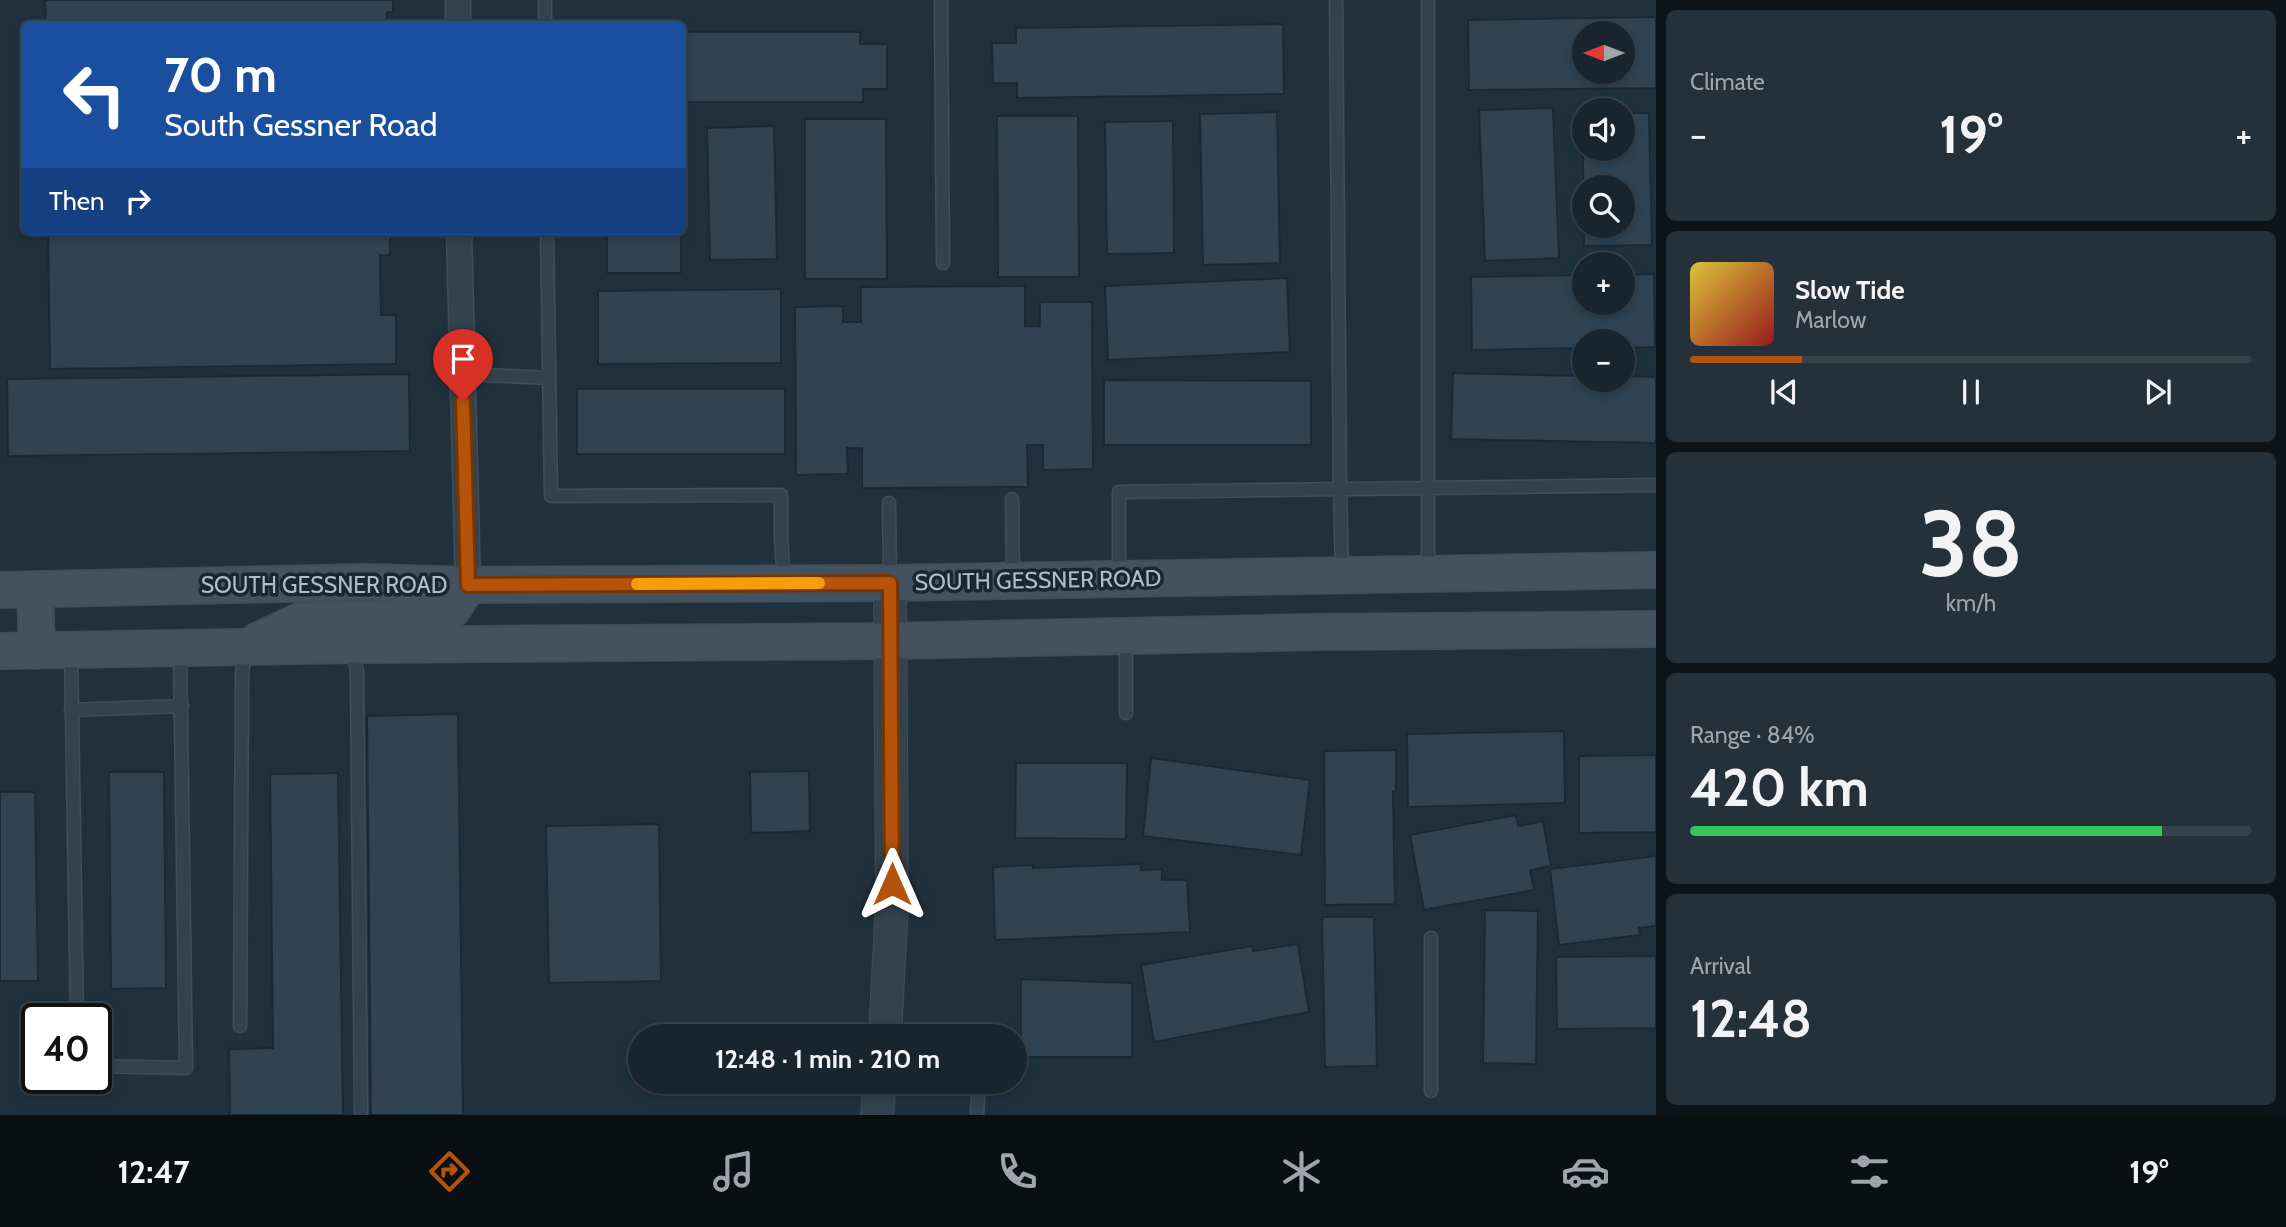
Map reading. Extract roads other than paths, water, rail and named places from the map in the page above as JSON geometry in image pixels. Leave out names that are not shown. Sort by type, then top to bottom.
[{"type":"main road","name":"SOUTH GESSNER ROAD","points":[[0,590],[367,582],[468,585],[890,583],[1656,570]]},
{"type":"main road","points":[[1541,572],[1541,630]]},
{"type":"main road","points":[[245,647],[300,621],[415,618],[453,608],[468,585]]},
{"type":"main road","points":[[35,590],[54,651]]},
{"type":"main road","points":[[0,651],[1656,629]]},
{"type":"street","points":[[458,0],[458,21]]},
{"type":"street","points":[[459,235],[468,585]]},
{"type":"street","points":[[885,1024],[892,902],[890,583]]},
{"type":"street","points":[[877,1115],[879,1094]]},
{"type":"lane","points":[[545,0],[545,21]]},
{"type":"lane","points":[[941,0],[943,263]]},
{"type":"lane","points":[[1336,0],[1343,576]]},
{"type":"lane","points":[[1428,0],[1428,575]]},
{"type":"lane","points":[[547,235],[551,496],[781,495],[784,583]]},
{"type":"lane","points":[[463,374],[549,378]]},
{"type":"lane","points":[[1119,579],[1119,492],[1656,485]]},
{"type":"lane","points":[[1012,499],[1013,581]]},
{"type":"lane","points":[[889,503],[890,583]]},
{"type":"lane","points":[[1125,636],[1126,713]]},
{"type":"lane","points":[[353,645],[356,673],[361,1115]]},
{"type":"lane","points":[[112,1066],[186,1068],[180,647]]},
{"type":"lane","points":[[240,1026],[242,689],[245,647]]},
{"type":"lane","points":[[54,651],[71,710],[77,1003]]},
{"type":"lane","points":[[71,710],[182,706]]},
{"type":"lane","points":[[1430,1091],[1431,938]]},
{"type":"lane","points":[[978,1096],[978,1115]]}]
